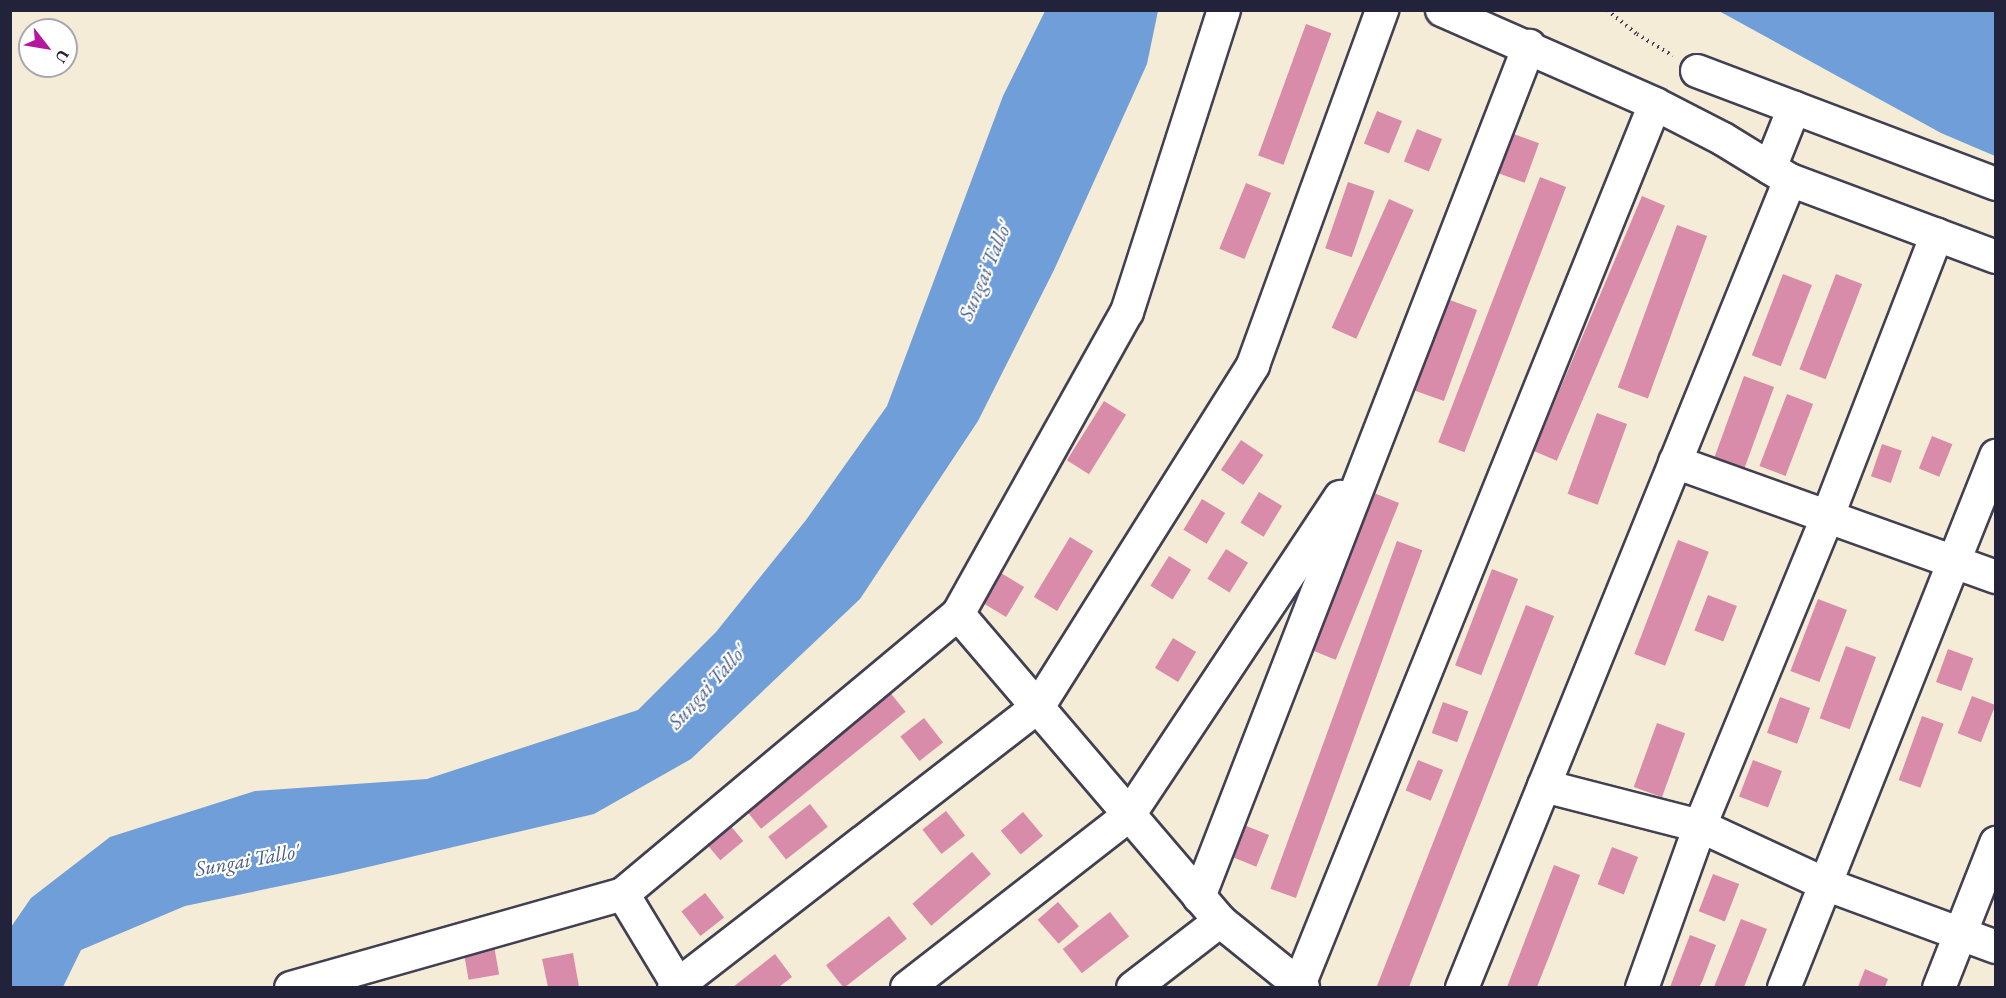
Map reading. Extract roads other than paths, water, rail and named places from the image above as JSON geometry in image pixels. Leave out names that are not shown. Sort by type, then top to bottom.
[{"type":"street","points":[[291,987],[623,894],[958,614],[1127,312],[1224,10]]},
{"type":"street","points":[[623,894],[676,987],[1038,707],[1253,365],[1382,10]]},
{"type":"street","points":[[1442,10],[1529,46],[1655,104],[1780,174],[1995,257]]},
{"type":"street","points":[[1199,897],[1529,46]]},
{"type":"street","points":[[1697,70],[1995,184]]},
{"type":"street","points":[[958,614],[1220,921],[1301,986],[1655,104]]},
{"type":"street","points":[[1462,987],[1675,462],[1780,174],[1794,108]]},
{"type":"street","points":[[1642,987],[1700,826],[1827,518],[1937,235]]},
{"type":"street","points":[[908,987],[1129,814],[1374,446]]},
{"type":"street","points":[[1784,987],[1995,456]]},
{"type":"street","points":[[1675,462],[1995,577]]},
{"type":"street","points":[[1544,786],[1700,826],[1825,884],[1995,947]]},
{"type":"street","points":[[1939,987],[1995,843]]},
{"type":"street","points":[[1133,987],[1220,921]]},
{"type":"water","name":"Sungai Tallo'","points":[[1045,11],[1158,11],[1147,64],[1054,270],[978,421],[860,599],[691,759],[594,814],[338,874],[185,906],[81,950],[63,987],[11,987],[11,927],[31,898],[110,837],[255,791],[427,779],[638,710],[716,632],[806,520],[887,406],[1003,96]]},
{"type":"water","points":[[1719,11],[1995,11],[1995,156],[1941,133]]}]
